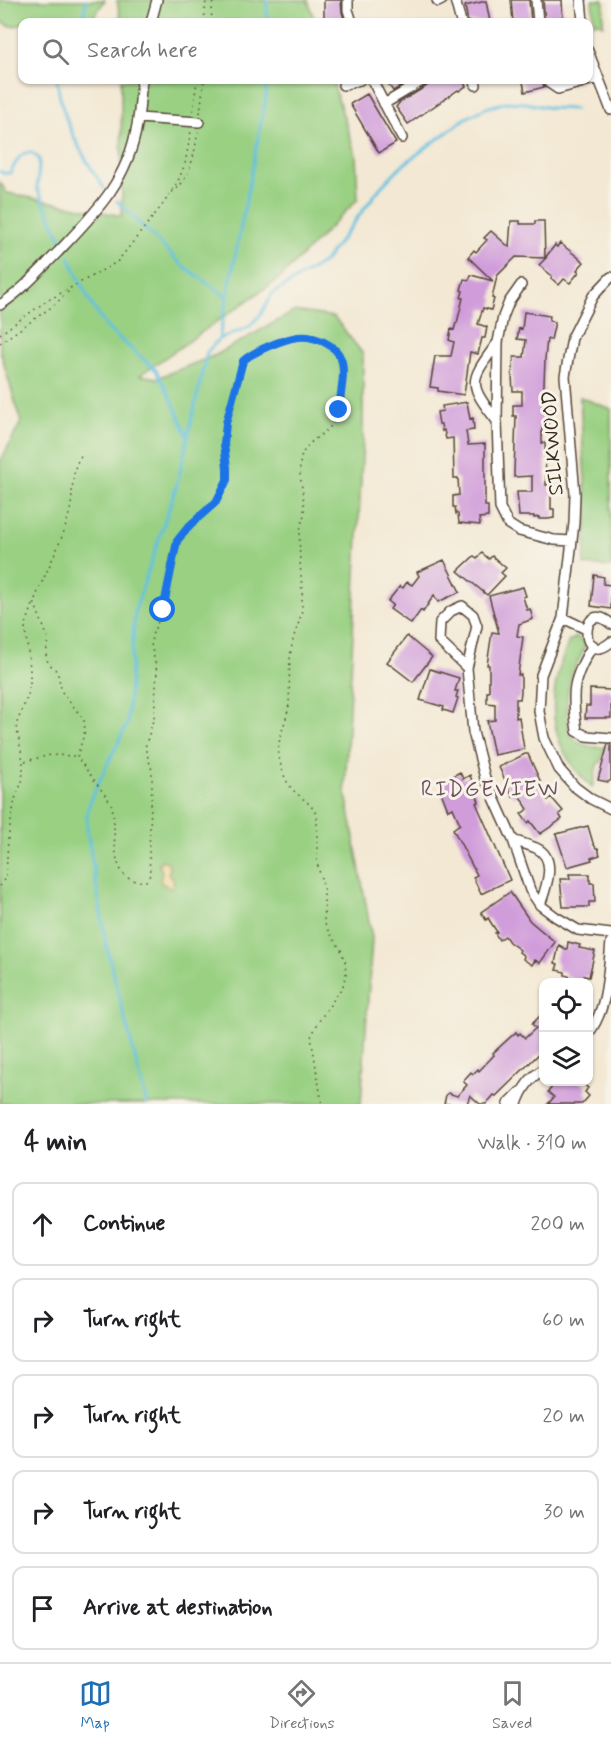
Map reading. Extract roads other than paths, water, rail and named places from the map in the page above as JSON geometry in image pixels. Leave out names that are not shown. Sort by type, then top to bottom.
[{"type":"street","points":[[152,18],[157,0]]},
{"type":"street","points":[[348,0],[351,18]]},
{"type":"street","points":[[456,0],[460,18]]},
{"type":"street","points":[[536,0],[538,18]]},
{"type":"street","points":[[581,0],[583,18]]},
{"type":"street","points":[[593,64],[598,78],[608,92],[611,110]]},
{"type":"street","points":[[593,79],[598,78]]},
{"type":"street","points":[[0,305],[30,280],[102,206],[118,180],[131,151],[142,84]]},
{"type":"street","points":[[374,84],[402,138]]},
{"type":"street","points":[[384,104],[417,84]]},
{"type":"street","points":[[550,84],[558,89],[576,84]]},
{"type":"street","points":[[138,118],[195,122]]},
{"type":"street","name":"SILKWOOD","points":[[611,277],[593,296],[572,338],[565,375],[575,494],[572,541],[563,618],[541,675],[539,711],[544,738],[559,769],[575,787],[591,799],[611,808]]},
{"type":"street","points":[[521,285],[509,302],[503,317],[498,342],[497,421],[500,508],[508,524],[519,531],[530,536],[572,541]]},
{"type":"street","points":[[497,421],[479,399],[475,387],[476,375],[498,342]]},
{"type":"street","points":[[467,668],[439,641],[440,622],[451,611],[462,606],[473,615],[477,626],[467,668],[473,732],[485,778],[513,840],[530,890],[540,905],[578,930],[611,934]]},
{"type":"street","points":[[563,618],[586,629]]},
{"type":"street","points":[[611,624],[604,619],[595,619],[586,629],[587,638],[593,645],[603,646],[611,642]]},
{"type":"street","points":[[593,645],[574,681],[577,731],[586,736],[611,738]]},
{"type":"street","points":[[513,840],[537,848],[545,854],[548,861],[549,876],[540,905]]},
{"type":"street","points":[[589,1032],[598,1020],[604,1001],[611,942]]},
{"type":"street","points":[[508,1104],[539,1072]]},
{"type":"street","points":[[517,1104],[521,1090]]},
{"type":"waterway","points":[[84,18],[86,0]]},
{"type":"waterway","points":[[267,0],[267,18]]},
{"type":"waterway","points":[[58,84],[63,109],[74,137],[104,188]]},
{"type":"waterway","points":[[219,339],[266,98],[266,84]]},
{"type":"waterway","points":[[147,1104],[107,949],[87,830],[87,813],[91,798],[127,724],[135,611],[178,481],[207,352],[219,339],[249,327],[261,314],[272,294],[324,262],[380,188],[400,167],[466,118],[486,108],[507,102],[575,109]]},
{"type":"waterway","points":[[0,171],[10,173],[18,159],[29,152],[39,159],[37,188],[61,239]]},
{"type":"waterway","points":[[117,201],[182,265],[227,297]]},
{"type":"waterway","points":[[69,257],[90,302],[107,328],[156,370],[187,435]]},
{"type":"district","name":"RIDGEVIEW","points":[[490,788]]}]
